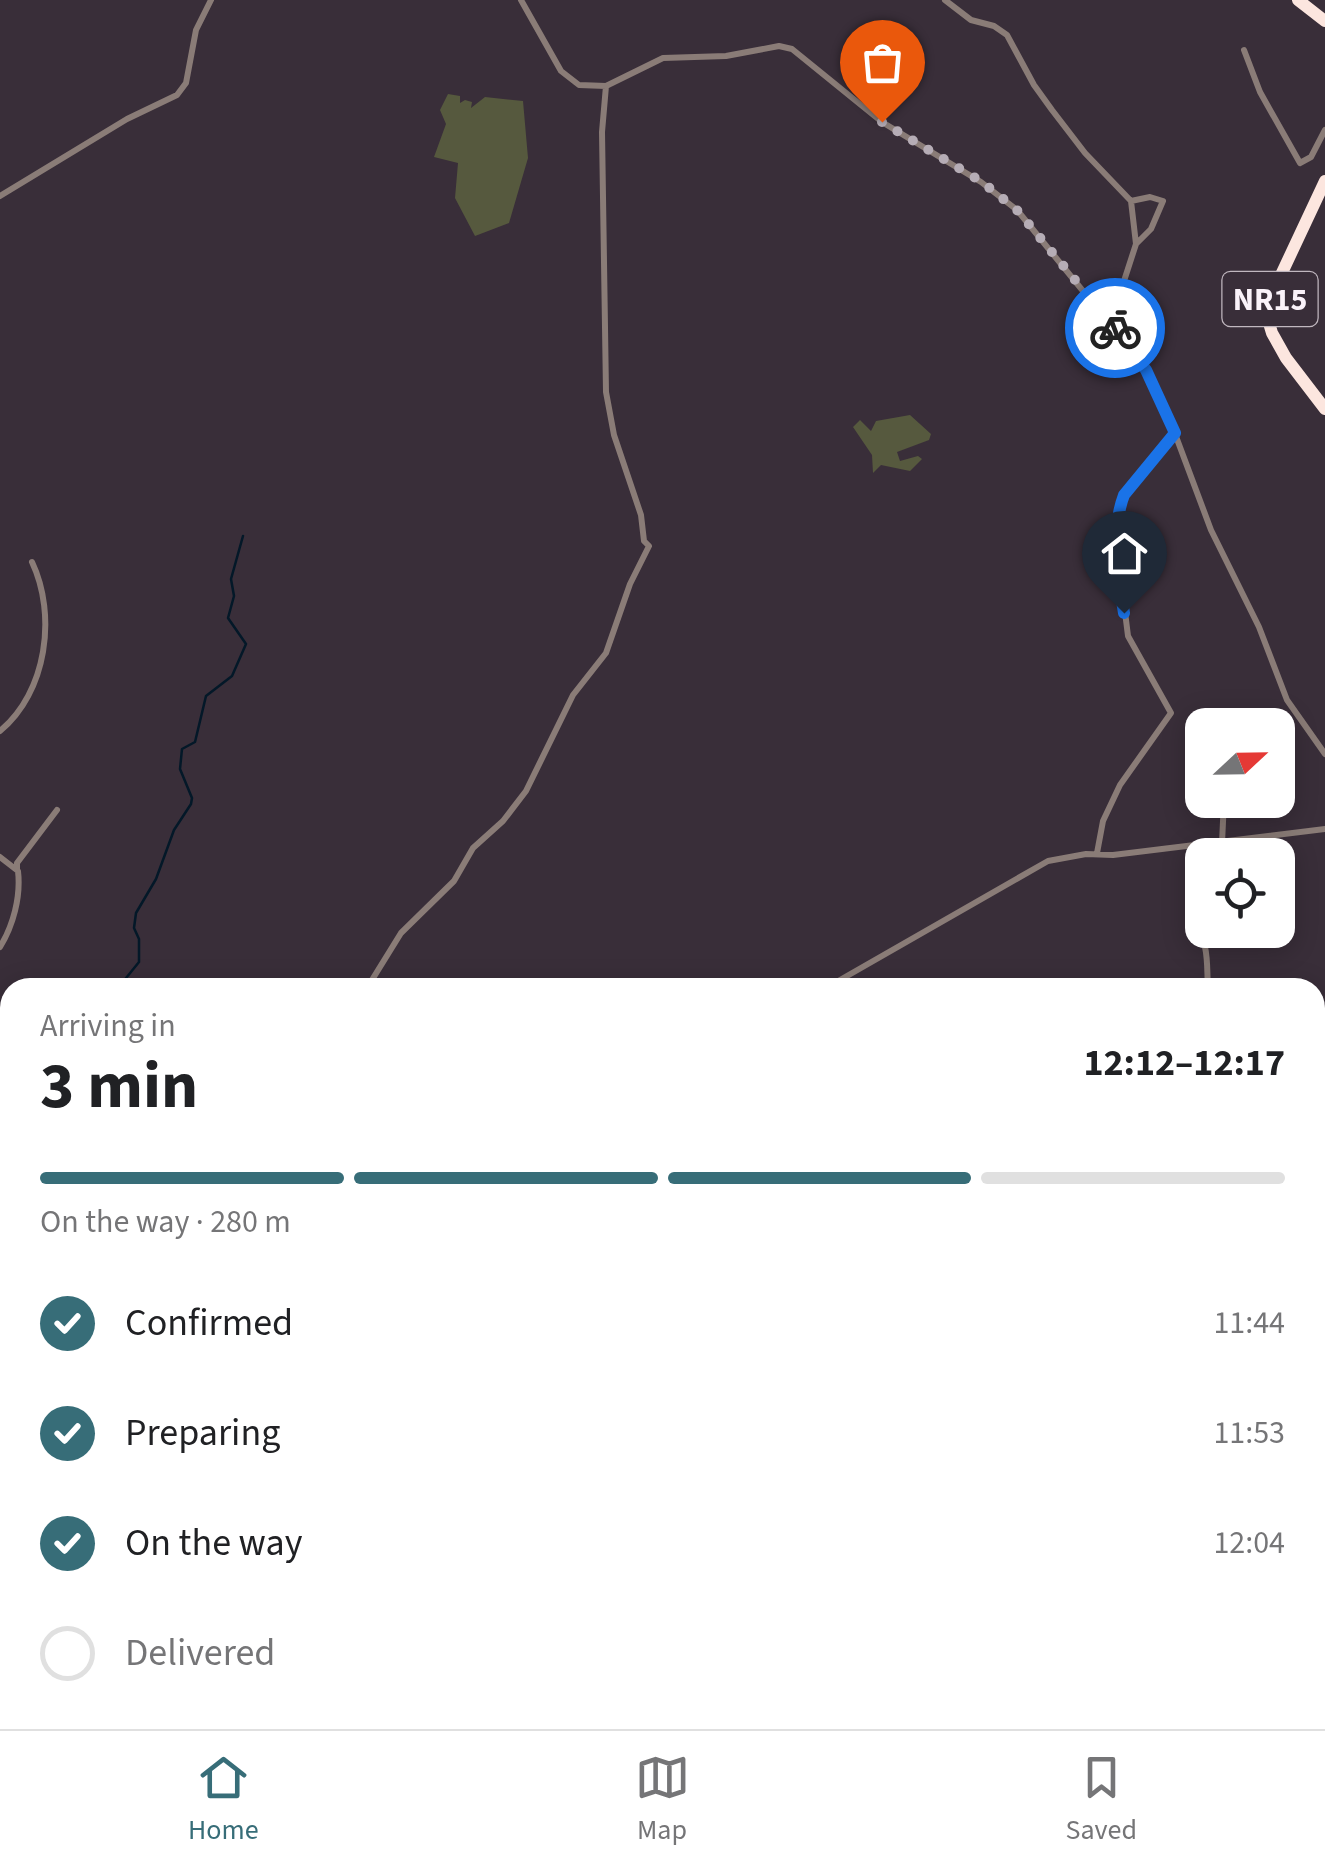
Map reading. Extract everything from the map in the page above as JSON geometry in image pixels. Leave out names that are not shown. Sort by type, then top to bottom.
[{"type":"highway","points":[[1298,0],[1325,21]]},
{"type":"highway","name":"NR15","points":[[1325,182],[1266,313],[1272,334],[1286,358],[1325,409]]},
{"type":"street","points":[[0,196],[127,118],[177,94],[186,83],[196,30],[210,0]]},
{"type":"street","points":[[520,0],[543,44],[570,81],[580,86],[606,86],[663,58],[743,54],[779,46],[792,49],[882,122],[982,182],[1017,210],[1146,370],[1175,433],[1211,530],[1259,627],[1287,700],[1325,754]]},
{"type":"street","points":[[945,0],[971,20],[1007,35],[1052,110],[1102,172],[1131,200],[1136,244],[1110,322]]},
{"type":"street","points":[[1244,50],[1260,92],[1300,164],[1311,157],[1325,130]]},
{"type":"street","points":[[373,978],[401,933],[454,881],[473,848],[504,822],[526,791],[573,695],[606,653],[648,546],[614,435],[606,392],[602,163],[606,86]]},
{"type":"street","points":[[1131,200],[1163,201],[1151,229],[1136,244]]},
{"type":"street","points":[[1097,853],[1103,821],[1120,784],[1171,714],[1128,636],[1116,540],[1124,495],[1175,433]]},
{"type":"street","points":[[0,731],[24,705],[43,648],[44,596],[32,562]]},
{"type":"street","points":[[0,947],[10,929],[18,894],[17,863],[57,810]]},
{"type":"street","points":[[1259,838],[1325,829]]},
{"type":"street","points":[[844,978],[962,913],[1036,866],[1097,853],[1113,855],[1185,845]]},
{"type":"street","points":[[0,857],[18,871]]},
{"type":"street","points":[[1206,948],[1207,978]]},
{"type":"green space","points":[[448,94],[460,96],[460,103],[472,102],[471,108],[485,97],[523,101],[528,158],[509,223],[475,236],[455,198],[458,163],[434,157],[446,124],[440,110]]},
{"type":"green space","points":[[910,415],[931,434],[929,440],[897,452],[900,461],[918,456],[922,459],[910,471],[881,465],[873,473],[872,455],[853,427],[860,420],[871,431],[876,421]]},
{"type":"waterway","points":[[126,978],[139,962],[136,913],[156,879],[174,830],[191,804],[180,769],[182,749],[195,742],[206,696],[232,676],[246,644],[228,618],[234,596],[231,579],[243,536]]},
{"type":"way so far","points":[[882,122],[982,182],[1017,210],[1115,328]]},
{"type":"route","points":[[1115,328],[1146,370],[1175,433],[1120,505],[1116,540],[1124,613]]}]
